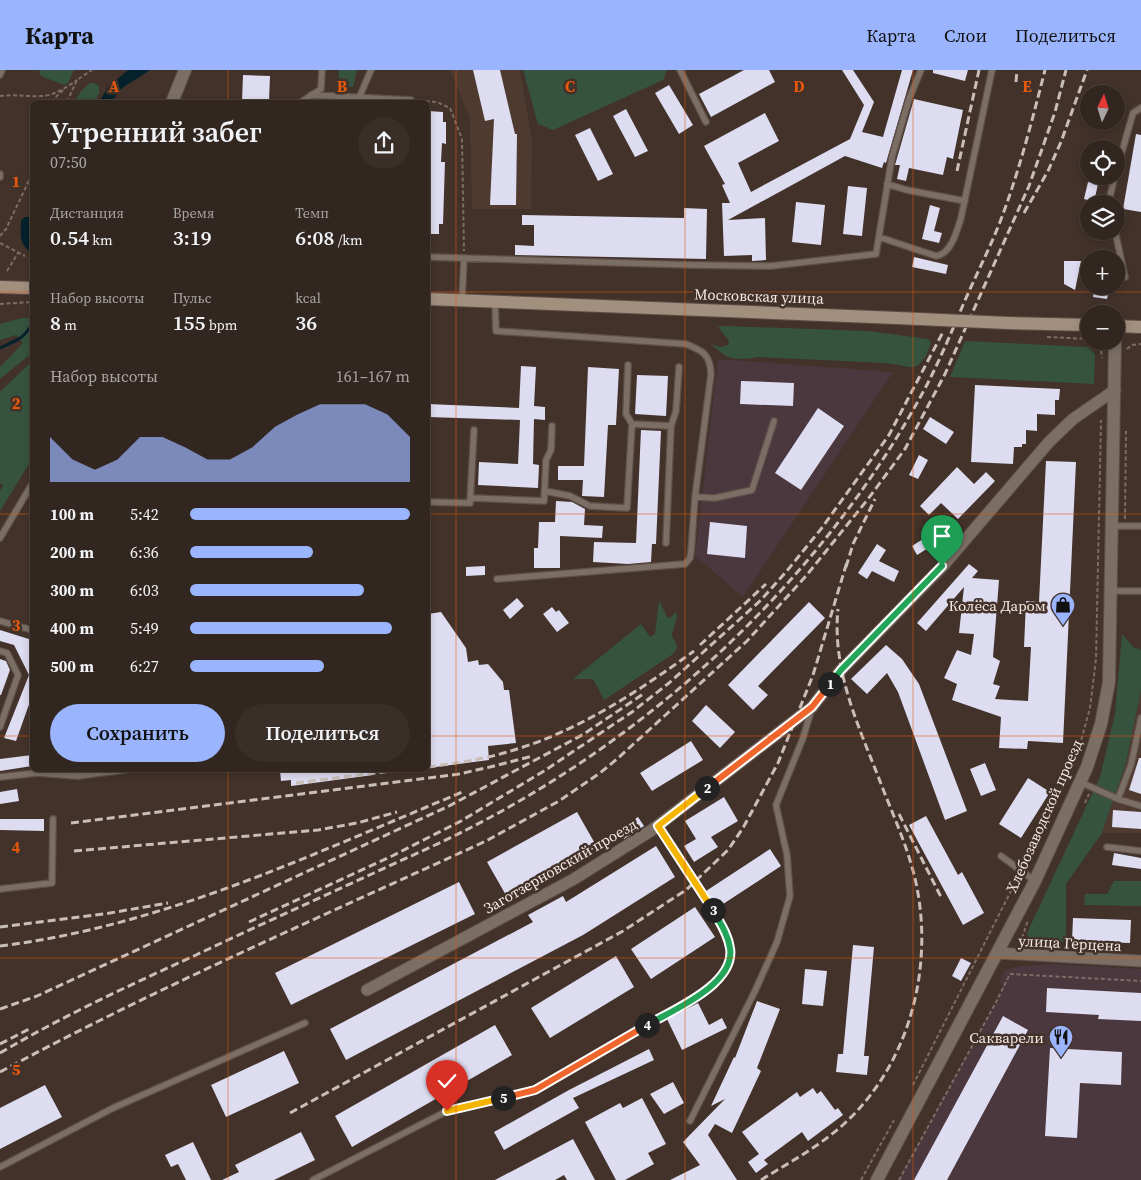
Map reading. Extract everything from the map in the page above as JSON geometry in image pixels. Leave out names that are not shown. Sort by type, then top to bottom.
[{"type":"main road","points":[[0,287],[30,288]]},
{"type":"main road","name":"Московская улица","points":[[430,299],[1080,325]]},
{"type":"main road","points":[[1125,326],[1141,327]]},
{"type":"street","points":[[173,100],[185,70]]},
{"type":"street","name":"Хлебозаводской проезд","points":[[877,1180],[1035,881],[1088,767],[1101,724],[1109,682],[1115,350]]},
{"type":"street","name":"Заготзерновский проезд","points":[[367,990],[574,879],[658,826],[812,707],[841,670],[942,566],[1049,442],[1073,419],[1115,390]]},
{"type":"street","name":"улица Герцена","points":[[997,953],[1141,961]]},
{"type":"lane","points":[[0,75],[2,70]]},
{"type":"lane","points":[[304,100],[321,89],[322,70]]},
{"type":"lane","points":[[359,98],[371,70]]},
{"type":"lane","points":[[680,70],[706,122]]},
{"type":"lane","points":[[430,257],[771,266],[876,254],[897,136],[921,70]]},
{"type":"lane","points":[[879,237],[936,256],[940,256],[947,250],[954,239],[966,201],[992,70]]},
{"type":"lane","points":[[311,96],[348,100],[359,98],[411,100]]},
{"type":"lane","points":[[1125,142],[1133,113],[1141,108]]},
{"type":"lane","points":[[887,184],[966,201]]},
{"type":"lane","points":[[462,300],[464,258]]},
{"type":"lane","points":[[495,302],[496,331],[686,344],[703,351],[710,362],[711,374],[695,497],[691,552],[690,558],[685,564],[497,579]]},
{"type":"lane","points":[[545,491],[570,496],[590,506],[627,508],[632,424],[626,414],[628,365]]},
{"type":"lane","points":[[666,542],[671,426],[676,411],[679,367]]},
{"type":"lane","points":[[695,497],[715,498],[752,490],[774,421]]},
{"type":"lane","points":[[632,424],[671,426]]},
{"type":"lane","points":[[471,498],[544,501],[546,460],[551,450],[552,426]]},
{"type":"lane","points":[[430,502],[470,503],[474,430]]},
{"type":"lane","points":[[0,538],[30,487]]},
{"type":"lane","points":[[1112,526],[1141,526]]},
{"type":"lane","points":[[1111,591],[1141,591]]},
{"type":"lane","points":[[0,621],[30,629]]},
{"type":"lane","points":[[0,651],[7,653],[18,676],[0,727]]},
{"type":"lane","points":[[690,1121],[762,975],[777,942],[788,906],[790,896],[787,855],[776,805],[803,738],[812,707]]},
{"type":"lane","points":[[1118,799],[1131,765],[1141,718]]},
{"type":"lane","points":[[0,778],[37,773],[78,776],[109,772]]},
{"type":"lane","points":[[1080,782],[1118,799],[1141,806]]},
{"type":"lane","points":[[0,890],[52,883],[53,819]]},
{"type":"lane","points":[[313,1180],[447,1111],[535,1090],[712,987],[727,969],[731,951],[727,934],[695,881],[658,826]]},
{"type":"lane","points":[[1107,847],[1141,852]]},
{"type":"lane","points":[[1001,856],[1035,881]]},
{"type":"lane","points":[[0,1167],[113,1108],[305,1023]]},
{"type":"path","points":[[53,100],[63,90],[92,70]]},
{"type":"path","points":[[68,100],[77,80]]},
{"type":"path","points":[[0,96],[42,96],[63,90]]},
{"type":"path","points":[[430,101],[437,102],[450,108],[462,139],[464,258]]},
{"type":"path","points":[[0,236],[6,229],[30,178]]},
{"type":"path","points":[[0,243],[25,256]]},
{"type":"path","points":[[7,271],[18,252]]},
{"type":"path","points":[[0,304],[30,302]]},
{"type":"path","points":[[1101,350],[1102,365]]},
{"type":"path","points":[[912,1088],[1055,805],[1079,748],[1090,708],[1096,659],[1101,417]]},
{"type":"path","points":[[899,1180],[1010,974],[1141,981]]},
{"type":"path","points":[[861,1180],[894,1120]]},
{"type":"shaded area","points":[[450,70],[520,70],[532,141],[531,209],[472,209],[470,118]]},
{"type":"shaded area","points":[[718,359],[893,372],[743,597],[695,556]]},
{"type":"shaded area","points":[[1141,690],[1141,833],[1102,833],[1126,763]]},
{"type":"shaded area","points":[[1054,964],[1141,969],[1141,1180],[899,1180],[1003,990],[1000,981],[1005,970],[1021,966]]},
{"type":"green space","points":[[39,70],[74,70],[68,83],[64,85],[41,76]]},
{"type":"green space","points":[[339,70],[357,70],[353,87],[338,86]]},
{"type":"green space","points":[[523,70],[667,70],[663,80],[553,130],[538,124]]},
{"type":"green space","points":[[90,83],[99,86],[99,93],[96,100],[75,100]]},
{"type":"green space","points":[[22,318],[30,318],[30,353],[0,379],[0,367],[23,343],[16,335],[0,340],[0,324]]},
{"type":"green space","points":[[718,327],[868,331],[928,339],[931,342],[923,361],[913,367],[885,363],[758,357],[735,359],[726,356],[710,344],[721,347],[728,345],[729,341]]},
{"type":"green space","points":[[965,341],[1080,347],[1080,350],[1091,350],[1095,354],[1094,384],[950,377]]},
{"type":"green space","points":[[30,363],[30,462],[0,511],[0,491],[3,485],[0,483],[0,392]]},
{"type":"green space","points":[[659,600],[667,617],[670,618],[676,612],[677,617],[672,634],[677,648],[673,654],[604,700],[593,679],[573,679],[641,624],[650,637],[655,634]]},
{"type":"green space","points":[[1122,634],[1133,647],[1141,650],[1141,690],[1126,763],[1102,833],[1066,884],[1066,942],[1029,942],[1027,933],[1100,777],[1115,714]]},
{"type":"green space","points":[[1114,881],[1141,881],[1141,906],[1084,905],[1085,894],[1107,894]]},
{"type":"water","points":[[128,70],[150,70],[123,87],[114,100],[100,100],[108,87]]},
{"type":"water","points":[[25,217],[30,217],[30,252],[24,246],[21,239],[21,220]]},
{"type":"building","points":[[473,70],[500,70],[515,134],[517,134],[516,205],[490,205],[494,119],[485,121]]},
{"type":"building","points":[[744,70],[769,70],[775,82],[711,117],[699,94]]},
{"type":"building","points":[[842,70],[853,70],[874,102],[862,132],[883,137],[902,70],[913,70],[886,163],[884,162],[882,168],[845,156],[728,220],[765,218],[766,260],[752,261],[752,255],[724,256],[722,203],[730,203],[722,185],[725,184],[704,146],[765,113],[779,141],[738,163],[751,192],[850,139],[864,105]]},
{"type":"building","points":[[933,70],[968,70],[965,81],[933,73]]},
{"type":"building","points":[[243,75],[270,76],[269,100],[242,100]]},
{"type":"building","points":[[669,85],[693,125],[679,134],[655,93]]},
{"type":"building","points":[[914,99],[963,110],[953,159],[947,157],[943,175],[909,168],[906,181],[897,179],[900,165],[895,165]]},
{"type":"building","points":[[626,109],[648,151],[635,157],[613,116]]},
{"type":"building","points":[[430,111],[443,112],[443,122],[446,122],[446,144],[442,143],[441,162],[445,162],[443,224],[439,224],[439,234],[430,234]]},
{"type":"building","points":[[590,128],[613,174],[598,181],[575,135]]},
{"type":"building","points":[[1136,134],[1141,135],[1141,212],[1125,209],[1125,197]]},
{"type":"building","points":[[1087,185],[1098,185],[1096,195],[1085,195]]},
{"type":"building","points":[[848,186],[867,188],[862,236],[843,234]]},
{"type":"building","points":[[796,202],[825,205],[821,245],[792,242]]},
{"type":"building","points":[[930,205],[940,208],[934,231],[942,233],[939,243],[922,239]]},
{"type":"building","points":[[684,208],[707,209],[706,259],[515,255],[515,245],[534,246],[534,225],[522,225],[522,215],[684,218]]},
{"type":"building","points":[[914,257],[948,265],[946,274],[912,267]]},
{"type":"building","points":[[1064,261],[1080,261],[1075,290],[1064,284]]},
{"type":"building","points":[[1093,295],[1108,295],[1107,299],[1093,297]]},
{"type":"building","points":[[521,366],[536,367],[534,406],[545,407],[545,420],[534,419],[533,464],[539,465],[538,488],[478,485],[479,462],[518,464],[520,420],[430,417],[430,404],[519,408]]},
{"type":"building","points":[[588,367],[619,369],[616,425],[608,425],[604,497],[582,496],[583,480],[558,480],[558,466],[584,466]]},
{"type":"building","points":[[637,375],[668,376],[666,416],[635,414]]},
{"type":"building","points":[[741,381],[794,383],[793,406],[740,404]]},
{"type":"building","points":[[975,385],[1060,389],[1059,400],[1055,400],[1055,415],[1037,414],[1037,431],[1026,430],[1026,444],[1022,444],[1022,447],[1014,447],[1013,464],[971,462]]},
{"type":"building","points":[[818,408],[844,426],[801,490],[775,473]]},
{"type":"building","points":[[930,417],[954,432],[946,444],[923,429]]},
{"type":"building","points":[[641,430],[661,431],[656,544],[652,544],[651,562],[628,564],[593,562],[594,542],[636,543]]},
{"type":"building","points":[[919,455],[928,460],[918,479],[909,475]]},
{"type":"building","points":[[1046,461],[1076,462],[1063,743],[1028,741],[1027,749],[999,748],[1001,717],[952,700],[957,684],[944,678],[957,650],[971,655],[974,634],[959,633],[964,587],[926,631],[917,623],[969,564],[978,571],[972,578],[999,580],[993,657],[1000,661],[993,684],[1000,686],[995,699],[1028,701],[1031,647],[1024,647],[1026,601],[1039,602]]},
{"type":"building","points":[[957,467],[974,484],[986,472],[995,481],[958,519],[941,503],[929,515],[920,506]]},
{"type":"building","points":[[556,501],[572,502],[585,509],[584,525],[603,526],[602,538],[560,536],[560,568],[534,568],[534,548],[538,548],[539,522],[555,522]]},
{"type":"building","points":[[710,522],[747,526],[745,558],[707,554]]},
{"type":"building","points":[[945,525],[951,534],[917,555],[912,546]]},
{"type":"building","points":[[877,544],[886,550],[879,561],[899,571],[894,582],[872,571],[867,579],[858,573]]},
{"type":"building","points":[[485,566],[485,575],[466,576],[466,567]]},
{"type":"building","points":[[517,598],[524,606],[510,619],[503,610]]},
{"type":"building","points":[[809,602],[825,618],[758,686],[768,695],[753,710],[728,685]]},
{"type":"building","points":[[552,607],[556,612],[559,610],[569,623],[557,632],[543,614]]},
{"type":"building","points":[[441,612],[466,648],[468,662],[478,660],[479,665],[488,664],[503,682],[504,690],[509,690],[516,743],[488,746],[489,760],[430,768],[430,614]]},
{"type":"building","points":[[0,630],[30,639],[30,702],[16,741],[4,738],[29,675],[14,645],[0,641]]},
{"type":"building","points":[[886,645],[902,659],[919,684],[967,811],[945,820],[898,692],[887,673],[867,694],[851,679]]},
{"type":"building","points":[[0,659],[6,661],[10,670],[1,695],[0,695]]},
{"type":"building","points":[[706,705],[735,732],[720,748],[692,721]]},
{"type":"building","points":[[691,741],[703,760],[652,791],[640,773]]},
{"type":"building","points":[[30,755],[30,766],[0,771],[0,759]]},
{"type":"building","points":[[1139,758],[1141,758],[1141,794],[1129,790]]},
{"type":"building","points":[[985,763],[996,790],[981,796],[970,769]]},
{"type":"building","points":[[280,772],[373,772],[373,775],[291,786],[291,780],[281,781]]},
{"type":"building","points":[[1028,778],[1050,792],[1021,838],[999,824]]},
{"type":"building","points":[[17,789],[19,801],[0,804],[0,792]]},
{"type":"building","points":[[724,797],[738,821],[711,837],[718,847],[694,862],[684,846],[696,839],[685,821]]},
{"type":"building","points":[[1113,810],[1141,812],[1141,829],[1112,827]]},
{"type":"building","points":[[577,812],[597,847],[507,897],[487,862]]},
{"type":"building","points":[[926,816],[958,875],[962,872],[984,913],[963,925],[909,825]]},
{"type":"building","points":[[638,817],[644,826],[624,839],[619,830]]},
{"type":"building","points":[[0,819],[44,819],[44,831],[0,830]]},
{"type":"building","points":[[656,846],[675,877],[583,935],[346,1060],[330,1029],[533,922],[528,915],[563,896],[566,902]]},
{"type":"building","points":[[770,849],[781,866],[717,908],[706,891]]},
{"type":"building","points":[[1114,853],[1141,858],[1141,869],[1112,865]]},
{"type":"building","points":[[459,882],[475,914],[291,1005],[275,973]]},
{"type":"building","points":[[695,907],[715,937],[651,979],[631,949]]},
{"type":"building","points":[[1073,918],[1131,920],[1130,943],[1072,941]]},
{"type":"building","points":[[853,945],[874,947],[864,1056],[869,1056],[867,1075],[836,1072],[838,1054],[843,1054]]},
{"type":"building","points":[[616,956],[634,987],[550,1038],[531,1008]]},
{"type":"building","points":[[961,958],[971,963],[961,981],[952,976]]},
{"type":"building","points":[[805,969],[827,971],[823,1006],[802,1004]]},
{"type":"building","points":[[1047,988],[1141,993],[1141,1021],[1098,1019],[1099,1015],[1046,1012]]},
{"type":"building","points":[[757,1001],[780,1009],[757,1068],[761,1071],[732,1133],[715,1124],[708,1135],[737,1180],[670,1180],[700,1165],[683,1142],[725,1099],[711,1106],[735,1058]]},
{"type":"building","points":[[698,1003],[709,1025],[722,1018],[727,1028],[682,1050],[667,1019]]},
{"type":"building","points":[[1003,1016],[1028,1030],[947,1180],[914,1180]]},
{"type":"building","points":[[495,1025],[512,1055],[352,1147],[335,1116]]},
{"type":"building","points":[[1050,1048],[1122,1052],[1121,1085],[1080,1083],[1077,1138],[1045,1136]]},
{"type":"building","points":[[649,1049],[654,1060],[573,1098],[579,1108],[504,1150],[494,1132],[569,1090]]},
{"type":"building","points":[[284,1051],[299,1083],[226,1117],[211,1085]]},
{"type":"building","points":[[673,1082],[684,1103],[664,1114],[650,1094]]},
{"type":"building","points":[[45,1085],[62,1117],[0,1149],[0,1108]]},
{"type":"building","points":[[813,1088],[817,1094],[821,1091],[835,1110],[838,1108],[843,1115],[808,1141],[802,1132],[764,1160],[768,1164],[756,1173],[748,1162],[759,1154],[742,1132],[797,1092],[800,1097]]},
{"type":"building","points":[[642,1098],[666,1144],[648,1153],[654,1164],[625,1180],[616,1180],[585,1122],[620,1103],[623,1108]]},
{"type":"building","points":[[301,1132],[315,1160],[274,1180],[222,1180],[239,1172],[235,1165]]},
{"type":"building","points":[[573,1139],[595,1180],[567,1180],[564,1175],[555,1180],[495,1180]]},
{"type":"building","points":[[193,1142],[211,1180],[186,1180],[178,1164],[171,1167],[165,1155]]},
{"type":"waterway","points":[[0,348],[15,341],[30,327]]},
{"type":"railway","points":[[957,171],[979,70]]},
{"type":"railway","points":[[1016,82],[1017,70]]},
{"type":"railway","points":[[0,1053],[48,1026],[122,989],[470,828],[539,789],[605,746],[669,697],[728,644],[784,587],[835,526],[881,462],[922,394],[944,350],[1000,222],[1019,165],[1045,70]]},
{"type":"railway","points":[[0,1072],[180,981],[486,841],[559,801],[617,759],[747,641],[806,576],[868,499],[905,449],[945,374],[1029,186],[1055,112],[1066,70]]},
{"type":"railway","points":[[1024,213],[1048,171],[1061,142],[1087,70]]},
{"type":"railway","points":[[249,922],[392,856],[461,821],[544,771],[632,712],[669,683],[761,600],[821,529],[889,435],[943,332]]},
{"type":"railway","points":[[846,567],[853,544],[875,499]]},
{"type":"railway","points":[[290,1113],[623,931],[686,890],[728,850],[743,828],[778,763],[813,675],[847,562]]},
{"type":"railway","points":[[700,645],[766,584]]},
{"type":"railway","points":[[761,1180],[825,1139],[845,1123],[867,1099],[886,1072],[901,1043],[912,1012],[919,980],[922,948],[921,915],[913,869],[848,695],[839,653],[838,609]]},
{"type":"railway","points":[[430,767],[503,753],[562,732],[630,695],[694,651]]},
{"type":"railway","points":[[0,1009],[37,996],[449,806],[584,734],[643,694]]},
{"type":"railway","points":[[71,823],[459,774],[533,756]]},
{"type":"railway","points":[[296,783],[384,772]]},
{"type":"railway","points":[[0,946],[61,936],[121,922],[179,905],[295,862],[465,791]]},
{"type":"railway","points":[[74,851],[318,830],[357,823],[397,812]]},
{"type":"railway","points":[[899,814],[942,899]]},
{"type":"railway","points":[[0,927],[104,914],[168,903]]},
{"type":"railway","points":[[0,1044],[31,1028]]},
{"type":"place","name":"Колёса Даром","points":[[1063,626]]},
{"type":"place","name":"Сакварели","points":[[1061,1058]]},
{"type":"route","points":[[447,1111],[535,1090],[712,987],[727,969],[731,951],[727,934],[695,881],[658,826],[812,707],[841,670],[942,566]]}]
